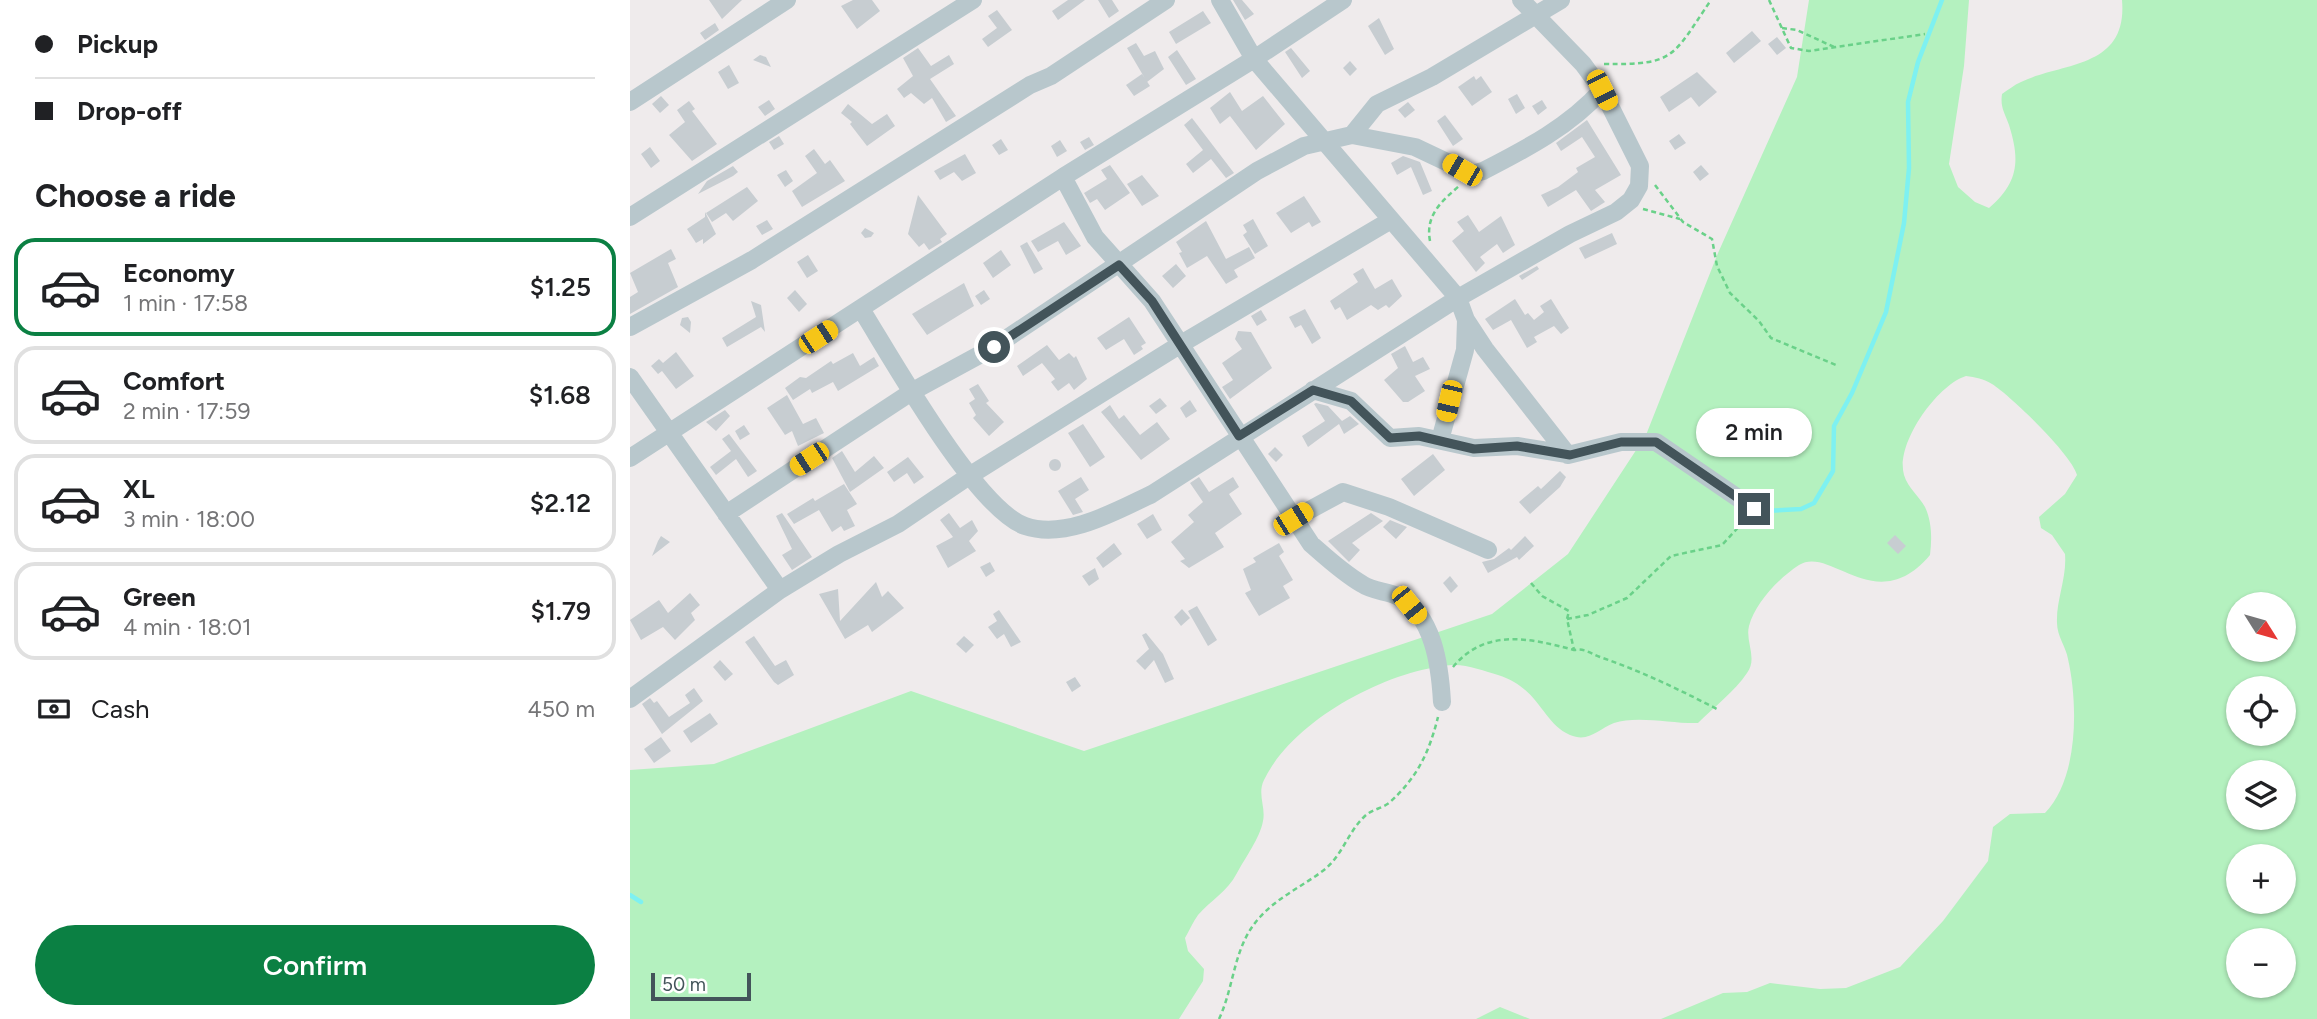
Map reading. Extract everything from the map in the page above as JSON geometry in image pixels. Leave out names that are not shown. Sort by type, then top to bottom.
[{"type":"street","points":[[630,103],[787,0]]},
{"type":"street","points":[[630,217],[973,0]]},
{"type":"street","points":[[630,327],[752,260],[1030,85],[1051,76],[1166,0]]},
{"type":"street","points":[[1220,0],[1254,59],[1436,270],[1458,298],[1466,320],[1485,349],[1567,454]]},
{"type":"street","points":[[630,458],[1063,177],[1254,59],[1343,0]]},
{"type":"street","points":[[861,309],[969,475],[1009,518],[1027,527],[1077,525],[1111,514],[1153,494],[1239,436],[1458,298],[1570,234],[1616,212],[1631,200],[1639,186],[1640,166],[1602,90],[1583,64],[1521,0]]},
{"type":"street","points":[[1352,135],[1377,104],[1432,77],[1561,0]]},
{"type":"street","points":[[726,514],[913,391],[994,347],[1257,171],[1304,146],[1352,135],[1415,146],[1472,174],[1500,162],[1558,129],[1583,112],[1602,90]]},
{"type":"street","points":[[1063,177],[1095,237],[1138,282],[1311,544],[1336,567],[1364,586],[1398,597],[1415,612],[1438,658],[1442,702]]},
{"type":"street","points":[[630,699],[780,590],[839,554],[898,524],[969,475],[1181,344],[1391,220]]},
{"type":"street","points":[[1440,440],[1465,351],[1466,320]]},
{"type":"street","points":[[630,377],[780,590]]},
{"type":"street","points":[[1313,390],[1351,401],[1387,437],[1419,436],[1474,449],[1517,446],[1567,454],[1621,442],[1656,442],[1754,509]]},
{"type":"street","points":[[1293,519],[1343,492],[1389,507],[1488,550]]},
{"type":"path","points":[[1583,64],[1653,63],[1667,57],[1679,46],[1711,0]]},
{"type":"path","points":[[1769,0],[1791,48],[1809,51],[1925,34]]},
{"type":"path","points":[[1782,28],[1797,30],[1834,47]]},
{"type":"path","points":[[1640,166],[1680,219]]},
{"type":"path","points":[[1436,270],[1429,235],[1430,221],[1443,201],[1472,174]]},
{"type":"path","points":[[1631,200],[1657,214],[1680,219],[1712,239],[1717,266],[1730,293],[1759,321],[1771,338],[1815,354],[1836,365]]},
{"type":"path","points":[[1567,619],[1588,615],[1627,598],[1671,556],[1723,545],[1754,509]]},
{"type":"path","points":[[1531,583],[1542,596],[1569,611],[1567,619],[1574,650]]},
{"type":"path","points":[[1450,675],[1454,665],[1486,641],[1539,640],[1574,650],[1581,648],[1623,663],[1665,681],[1717,709]]},
{"type":"path","points":[[1219,1019],[1231,987],[1234,963],[1245,936],[1261,916],[1325,869],[1342,852],[1367,814],[1387,804],[1422,767],[1431,746],[1442,702]]},
{"type":"green space","points":[[1809,0],[1969,0],[1964,66],[1949,164],[1958,187],[1975,202],[1989,208],[2006,189],[2014,170],[2015,149],[2002,107],[2002,94],[2021,82],[2090,59],[2104,51],[2115,39],[2121,23],[2122,0],[2317,0],[2317,1019],[1661,1019],[1723,993],[1747,992],[1770,983],[1820,989],[1846,988],[1900,967],[1943,921],[1988,861],[1993,827],[2010,814],[2045,813],[2056,798],[2070,760],[2074,718],[2071,677],[2057,623],[2065,554],[2052,535],[2041,528],[2039,517],[2065,494],[2077,475],[2053,441],[2013,400],[1989,382],[1966,376],[1943,391],[1931,403],[1912,432],[1903,462],[1906,480],[1923,503],[1929,519],[1930,555],[1910,573],[1891,581],[1873,581],[1812,561],[1791,570],[1769,592],[1752,617],[1748,632],[1751,662],[1747,673],[1698,723],[1623,721],[1588,736],[1577,737],[1560,729],[1523,688],[1512,681],[1481,670],[1452,665],[1426,669],[1372,688],[1344,702],[1296,737],[1278,758],[1262,785],[1263,821],[1256,841],[1233,880],[1198,915],[1185,938],[1188,951],[1204,969],[1203,981],[1179,1019],[630,1019],[630,770],[714,764],[911,691],[1084,751],[1492,614],[1568,554],[1646,435],[1718,253],[1797,77]]},
{"type":"green space","points":[[1500,1007],[1530,1019],[1476,1019]]},
{"type":"building","points":[[709,0],[742,0],[722,19]]},
{"type":"building","points":[[853,0],[872,0],[880,11],[857,29],[841,6]]},
{"type":"building","points":[[1068,0],[1085,0],[1058,20],[1052,11]]},
{"type":"building","points":[[1098,0],[1112,0],[1119,11],[1109,18]]},
{"type":"building","points":[[1233,0],[1242,0],[1254,14],[1245,20]]},
{"type":"building","points":[[997,10],[1012,30],[988,47],[982,39],[997,28],[988,16]]},
{"type":"building","points":[[1203,11],[1211,23],[1176,44],[1169,32]]},
{"type":"building","points":[[1379,18],[1394,49],[1385,55],[1368,26]]},
{"type":"building","points":[[715,23],[719,30],[705,40],[700,33]]},
{"type":"building","points":[[1752,31],[1761,41],[1734,63],[1726,53]]},
{"type":"building","points":[[1777,37],[1786,48],[1777,55],[1768,44]]},
{"type":"building","points":[[1136,43],[1144,56],[1155,51],[1164,69],[1147,82],[1127,48]]},
{"type":"building","points":[[918,48],[931,66],[949,55],[954,64],[930,79],[956,116],[946,122],[932,98],[924,104],[911,93],[904,98],[897,89],[913,76],[903,58]]},
{"type":"building","points":[[1291,48],[1310,71],[1302,78],[1285,52]]},
{"type":"building","points":[[1177,50],[1196,79],[1186,85],[1168,57]]},
{"type":"building","points":[[760,55],[766,57],[771,67],[753,60]]},
{"type":"building","points":[[1350,61],[1357,69],[1350,76],[1343,68]]},
{"type":"building","points":[[729,65],[739,83],[728,89],[718,72]]},
{"type":"building","points":[[1697,72],[1717,92],[1699,107],[1691,97],[1669,112],[1660,97]]},
{"type":"building","points":[[1142,74],[1150,86],[1134,96],[1126,85]]},
{"type":"building","points":[[1474,76],[1476,80],[1481,76],[1492,92],[1472,106],[1458,87]]},
{"type":"building","points":[[1230,92],[1242,111],[1263,96],[1285,124],[1256,150],[1230,116],[1220,124],[1210,108]]},
{"type":"building","points":[[1517,94],[1525,108],[1516,114],[1508,99]]},
{"type":"building","points":[[661,96],[669,105],[660,113],[652,104]]},
{"type":"building","points":[[769,100],[775,109],[765,116],[758,107]]},
{"type":"building","points":[[1542,100],[1547,108],[1538,115],[1532,106]]},
{"type":"building","points":[[689,101],[695,109],[692,111],[717,144],[692,161],[669,135],[685,122],[677,110]]},
{"type":"building","points":[[1408,102],[1415,110],[1405,118],[1398,110]]},
{"type":"building","points":[[848,104],[872,124],[887,114],[895,126],[867,146],[850,124],[852,122],[841,113]]},
{"type":"building","points":[[1445,115],[1463,139],[1453,146],[1437,121]]},
{"type":"building","points":[[1192,118],[1234,173],[1226,178],[1211,159],[1193,173],[1186,164],[1203,150],[1184,125]]},
{"type":"building","points":[[1587,120],[1621,175],[1595,190],[1605,202],[1591,211],[1576,190],[1548,207],[1541,195],[1558,187],[1578,172],[1576,168],[1595,157],[1582,137],[1561,151],[1556,143]]},
{"type":"building","points":[[1679,134],[1686,143],[1675,150],[1669,141]]},
{"type":"building","points":[[779,136],[784,144],[774,150],[769,142]]},
{"type":"building","points":[[1089,137],[1094,145],[1085,150],[1080,142]]},
{"type":"building","points":[[1001,139],[1008,150],[999,155],[992,145]]},
{"type":"building","points":[[1060,140],[1067,151],[1057,157],[1051,146]]},
{"type":"building","points":[[650,147],[660,161],[651,168],[641,154]]},
{"type":"building","points":[[814,149],[825,164],[830,160],[845,181],[802,207],[792,191],[817,173],[805,156]]},
{"type":"building","points":[[965,154],[976,173],[962,181],[954,172],[940,180],[934,171]]},
{"type":"building","points":[[1403,156],[1420,162],[1432,191],[1423,195],[1411,167],[1397,175],[1391,163]]},
{"type":"building","points":[[1110,165],[1130,193],[1105,210],[1097,199],[1090,203],[1084,193],[1107,179],[1101,170]]},
{"type":"building","points":[[1701,165],[1709,174],[1700,181],[1693,172]]},
{"type":"building","points":[[733,166],[738,172],[698,194],[707,181]]},
{"type":"building","points":[[786,170],[793,181],[785,187],[777,175]]},
{"type":"building","points":[[1142,175],[1159,196],[1142,206],[1127,184]]},
{"type":"building","points":[[747,187],[758,201],[733,221],[726,213],[712,222],[706,213]]},
{"type":"building","points":[[918,195],[947,234],[940,239],[942,242],[929,250],[924,243],[919,247],[908,234]]},
{"type":"building","points":[[1304,196],[1321,222],[1312,227],[1309,222],[1291,233],[1276,213]]},
{"type":"building","points":[[705,212],[716,234],[703,244],[703,239],[696,243],[687,229],[705,217]]},
{"type":"building","points":[[1468,215],[1479,232],[1501,216],[1515,245],[1503,253],[1497,244],[1480,257],[1485,263],[1476,272],[1452,241],[1464,231],[1457,222]]},
{"type":"building","points":[[1253,219],[1268,246],[1255,254],[1243,235],[1247,232],[1243,225]]},
{"type":"building","points":[[767,220],[773,229],[762,235],[756,226]]},
{"type":"building","points":[[1206,221],[1226,259],[1249,247],[1255,258],[1234,270],[1238,277],[1226,284],[1207,256],[1187,268],[1179,253],[1182,252],[1176,242]]},
{"type":"building","points":[[1064,222],[1081,246],[1066,255],[1058,241],[1038,252],[1031,241]]},
{"type":"building","points":[[865,228],[874,233],[871,237],[865,238],[861,233]]},
{"type":"building","points":[[1612,233],[1617,244],[1585,259],[1579,248]]},
{"type":"building","points":[[1027,242],[1043,269],[1034,274],[1020,246]]},
{"type":"building","points":[[671,249],[676,259],[668,263],[678,287],[630,314],[630,297],[638,292],[630,273]]},
{"type":"building","points":[[1001,250],[1011,265],[993,278],[983,263]]},
{"type":"building","points":[[808,255],[818,271],[807,278],[797,262]]},
{"type":"building","points":[[1176,264],[1186,276],[1173,288],[1162,276]]},
{"type":"building","points":[[1537,266],[1539,269],[1522,280],[1519,276]]},
{"type":"building","points":[[1363,268],[1375,289],[1392,279],[1402,296],[1389,308],[1386,305],[1378,310],[1371,305],[1347,320],[1340,307],[1335,310],[1330,301],[1358,282],[1353,274]]},
{"type":"building","points":[[964,283],[974,306],[927,335],[912,314]]},
{"type":"building","points":[[795,290],[807,304],[799,312],[787,298]]},
{"type":"building","points":[[984,290],[990,299],[981,305],[975,296]]},
{"type":"building","points":[[1515,299],[1525,315],[1528,313],[1534,320],[1544,312],[1540,306],[1551,299],[1569,328],[1561,334],[1554,326],[1534,337],[1537,342],[1527,348],[1511,320],[1493,330],[1485,319]]},
{"type":"building","points":[[751,301],[761,305],[765,332],[761,327],[727,347],[722,338],[756,317]]},
{"type":"building","points":[[1305,309],[1321,338],[1312,344],[1301,325],[1295,328],[1289,317]]},
{"type":"building","points":[[1261,310],[1267,320],[1257,326],[1251,316]]},
{"type":"building","points":[[688,317],[691,322],[690,333],[680,325],[682,318]]},
{"type":"building","points":[[1129,317],[1146,343],[1141,346],[1143,349],[1134,355],[1124,339],[1106,350],[1097,338]]},
{"type":"building","points":[[1238,331],[1251,332],[1272,368],[1230,399],[1222,387],[1233,380],[1222,363],[1242,349],[1235,339]]},
{"type":"building","points":[[1047,345],[1059,360],[1069,353],[1074,358],[1076,356],[1087,379],[1074,390],[1069,383],[1058,391],[1051,382],[1055,379],[1042,363],[1023,376],[1017,366]]},
{"type":"building","points":[[1405,346],[1413,362],[1423,357],[1430,369],[1415,376],[1425,391],[1408,402],[1403,402],[1384,380],[1398,368],[1391,354]]},
{"type":"building","points":[[676,352],[694,376],[676,389],[662,371],[658,374],[651,366],[659,359],[663,363]]},
{"type":"building","points":[[853,353],[860,366],[874,357],[879,366],[838,391],[833,382],[812,393],[810,389],[793,400],[785,388],[831,361],[833,364]]},
{"type":"building","points":[[978,384],[989,401],[986,403],[1004,422],[989,436],[973,418],[976,415],[969,403],[975,399],[969,389]]},
{"type":"building","points":[[787,395],[803,424],[816,418],[824,433],[798,446],[792,431],[785,435],[767,408]]},
{"type":"building","points":[[1160,398],[1167,406],[1156,414],[1149,406]]},
{"type":"building","points":[[1190,400],[1197,411],[1186,418],[1180,408]]},
{"type":"building","points":[[1314,404],[1328,406],[1342,421],[1350,416],[1359,424],[1344,434],[1339,424],[1308,447],[1302,436],[1325,421]]},
{"type":"building","points":[[1110,405],[1119,419],[1124,415],[1140,435],[1157,422],[1170,439],[1141,460],[1101,412]]},
{"type":"building","points":[[725,410],[730,416],[716,431],[706,422]]},
{"type":"building","points":[[1083,424],[1105,457],[1090,467],[1068,433]]},
{"type":"building","points":[[744,425],[750,434],[740,440],[735,431]]},
{"type":"building","points":[[729,434],[757,471],[748,477],[736,459],[716,475],[710,467],[731,451],[722,439]]},
{"type":"building","points":[[1275,447],[1283,455],[1276,462],[1268,454]]},
{"type":"building","points":[[842,451],[855,472],[874,456],[884,468],[850,492],[832,458]]},
{"type":"building","points":[[1433,454],[1445,470],[1414,496],[1401,479]]},
{"type":"building","points":[[908,457],[924,477],[914,484],[907,473],[894,482],[887,472]]},
{"type":"building","points":[[1055,459],[1061,465],[1055,471],[1049,465]]},
{"type":"building","points":[[1560,471],[1566,477],[1560,487],[1530,514],[1519,502],[1538,486],[1541,489]]},
{"type":"building","points":[[1081,477],[1089,490],[1075,499],[1083,512],[1073,515],[1058,491]]},
{"type":"building","points":[[1199,477],[1209,492],[1233,477],[1239,487],[1229,494],[1242,514],[1215,533],[1224,547],[1189,568],[1180,561],[1185,559],[1171,542],[1194,522],[1188,515],[1203,502],[1190,483]]},
{"type":"building","points":[[844,484],[857,504],[847,510],[855,526],[844,531],[841,526],[832,532],[819,510],[794,524],[787,514],[813,498],[815,501]]},
{"type":"building","points":[[782,513],[812,557],[792,570],[782,555],[792,549],[776,516]]},
{"type":"building","points":[[949,513],[960,528],[972,520],[978,531],[969,541],[976,551],[948,568],[936,546],[953,537],[940,520]]},
{"type":"building","points":[[1371,513],[1383,521],[1352,543],[1360,550],[1349,562],[1328,541]]},
{"type":"building","points":[[1153,514],[1162,530],[1147,539],[1137,524]]},
{"type":"building","points":[[1390,520],[1407,527],[1396,539],[1383,527]]},
{"type":"building","points":[[1895,535],[1906,546],[1898,554],[1887,543]]},
{"type":"building","points":[[661,536],[670,542],[652,556],[658,541]]},
{"type":"building","points":[[1525,536],[1534,546],[1519,560],[1517,557],[1488,573],[1482,562],[1494,559],[1509,548],[1511,550]]},
{"type":"building","points":[[1114,543],[1122,554],[1103,568],[1096,558]]},
{"type":"building","points":[[1279,543],[1284,552],[1279,556],[1293,580],[1283,586],[1290,598],[1259,616],[1245,593],[1251,590],[1243,569],[1256,562],[1253,558]]},
{"type":"building","points":[[990,562],[995,571],[986,577],[980,567]]},
{"type":"building","points":[[1095,568],[1099,579],[1089,586],[1082,576]]},
{"type":"building","points":[[1450,576],[1458,586],[1451,593],[1443,583]]},
{"type":"building","points":[[876,582],[882,597],[888,591],[904,608],[872,632],[868,625],[845,639],[819,594],[838,589],[840,621]]},
{"type":"building","points":[[690,593],[700,605],[691,613],[695,620],[675,640],[663,627],[641,640],[630,620],[659,600],[668,613]]},
{"type":"building","points":[[1197,606],[1217,640],[1208,646],[1188,611]]},
{"type":"building","points":[[1182,609],[1190,618],[1181,626],[1174,617]]},
{"type":"building","points":[[999,610],[1021,642],[1011,647],[1004,634],[997,639],[988,627],[997,621],[993,614]]},
{"type":"building","points":[[1146,633],[1163,654],[1174,679],[1165,683],[1154,660],[1145,670],[1136,661],[1149,649],[1142,635]]},
{"type":"building","points":[[754,636],[775,666],[786,660],[794,675],[778,685],[774,682],[745,642]]},
{"type":"building","points":[[964,636],[974,645],[966,653],[956,644]]},
{"type":"building","points":[[720,660],[733,674],[725,681],[713,667]]},
{"type":"building","points":[[1075,677],[1081,686],[1072,692],[1066,682]]},
{"type":"building","points":[[694,688],[703,701],[662,734],[642,704],[650,698],[654,703],[657,701],[669,717],[690,703],[685,695]]},
{"type":"building","points":[[710,713],[718,724],[691,743],[683,731]]},
{"type":"building","points":[[661,737],[671,751],[654,763],[644,749]]},
{"type":"waterway","points":[[1765,511],[1801,509],[1814,503],[1833,471],[1834,426],[1852,393],[1886,312],[1904,223],[1909,168],[1908,102],[1918,62],[1942,0]]},
{"type":"waterway","points":[[630,895],[641,902]]},
{"type":"route","points":[[994,347],[1119,265],[1138,282],[1152,301],[1239,436],[1313,390],[1351,401],[1390,438],[1419,436],[1474,449],[1517,446],[1570,455],[1621,442],[1656,442],[1754,509]]}]
